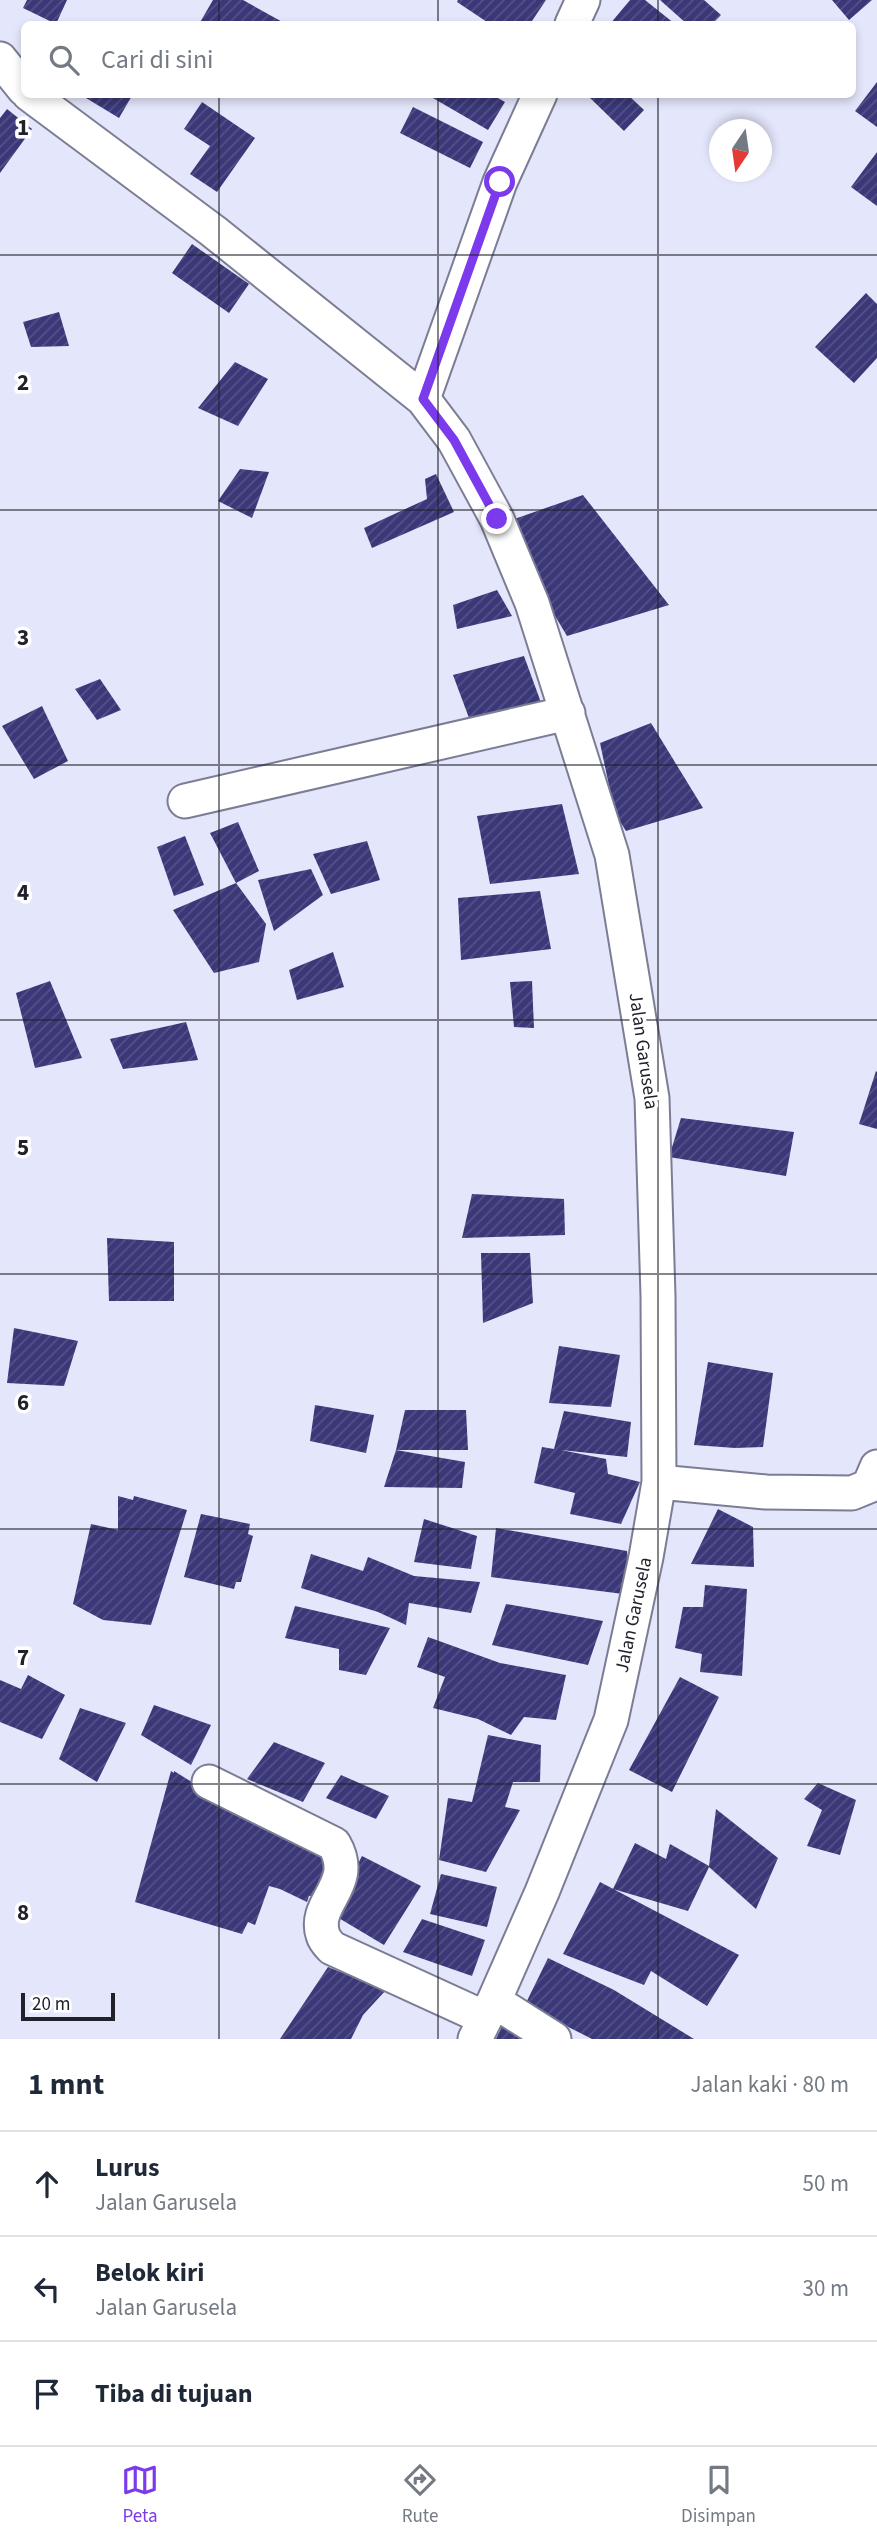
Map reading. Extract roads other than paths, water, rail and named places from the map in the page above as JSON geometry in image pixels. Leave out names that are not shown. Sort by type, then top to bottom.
[{"type":"street","points":[[573,21],[583,0]]},
{"type":"street","points":[[0,59],[21,85]]},
{"type":"street","name":"Jalan Garusela","points":[[34,98],[213,231],[423,399],[454,440],[497,519],[532,603],[612,855],[652,1098],[659,1482],[611,1720],[542,1892],[485,2019]]},
{"type":"street","points":[[423,399],[500,182],[538,98]]},
{"type":"street","points":[[184,801],[568,713]]},
{"type":"street","points":[[659,1482],[766,1492],[852,1493],[869,1486],[877,1467]]},
{"type":"street","points":[[209,1782],[334,1844],[341,1856],[341,1875],[322,1919],[323,1935],[332,1948],[485,2019],[554,2039]]}]
